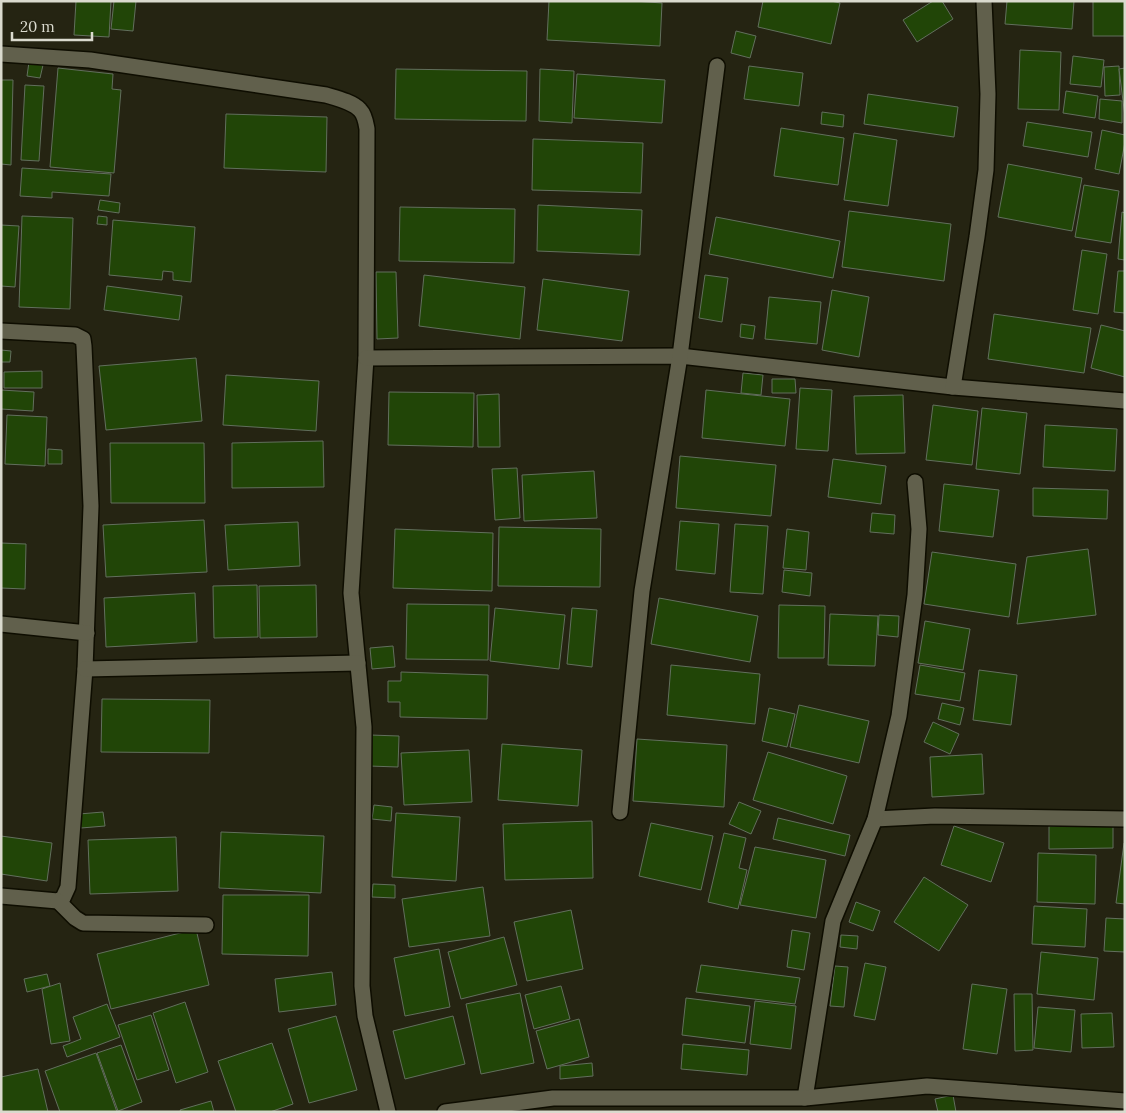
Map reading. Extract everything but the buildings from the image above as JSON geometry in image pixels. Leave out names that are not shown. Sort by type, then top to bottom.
[{"type":"street","points":[[953,387],[986,170],[988,85],[984,1]]},
{"type":"street","points":[[1,54],[90,60],[326,95],[346,101],[360,109],[365,118],[367,129],[366,358],[352,593],[364,727],[362,986],[365,1016],[388,1112]]},
{"type":"street","points":[[620,812],[642,591],[680,356],[717,66]]},
{"type":"street","points":[[1,331],[75,335],[82,339],[84,346],[91,506],[86,670],[68,887],[63,898],[58,901],[1,896]]},
{"type":"street","points":[[366,358],[680,356],[953,387],[1125,401]]},
{"type":"street","points":[[805,1098],[833,921],[875,819],[899,716],[915,595],[919,529],[915,482]]},
{"type":"street","points":[[1,624],[87,633]]},
{"type":"street","points":[[86,670],[358,663]]},
{"type":"street","points":[[875,819],[935,816],[1125,818]]},
{"type":"street","points":[[58,901],[75,918],[83,923],[206,925]]},
{"type":"street","points":[[445,1112],[553,1105],[805,1098],[927,1086],[1125,1101]]}]
